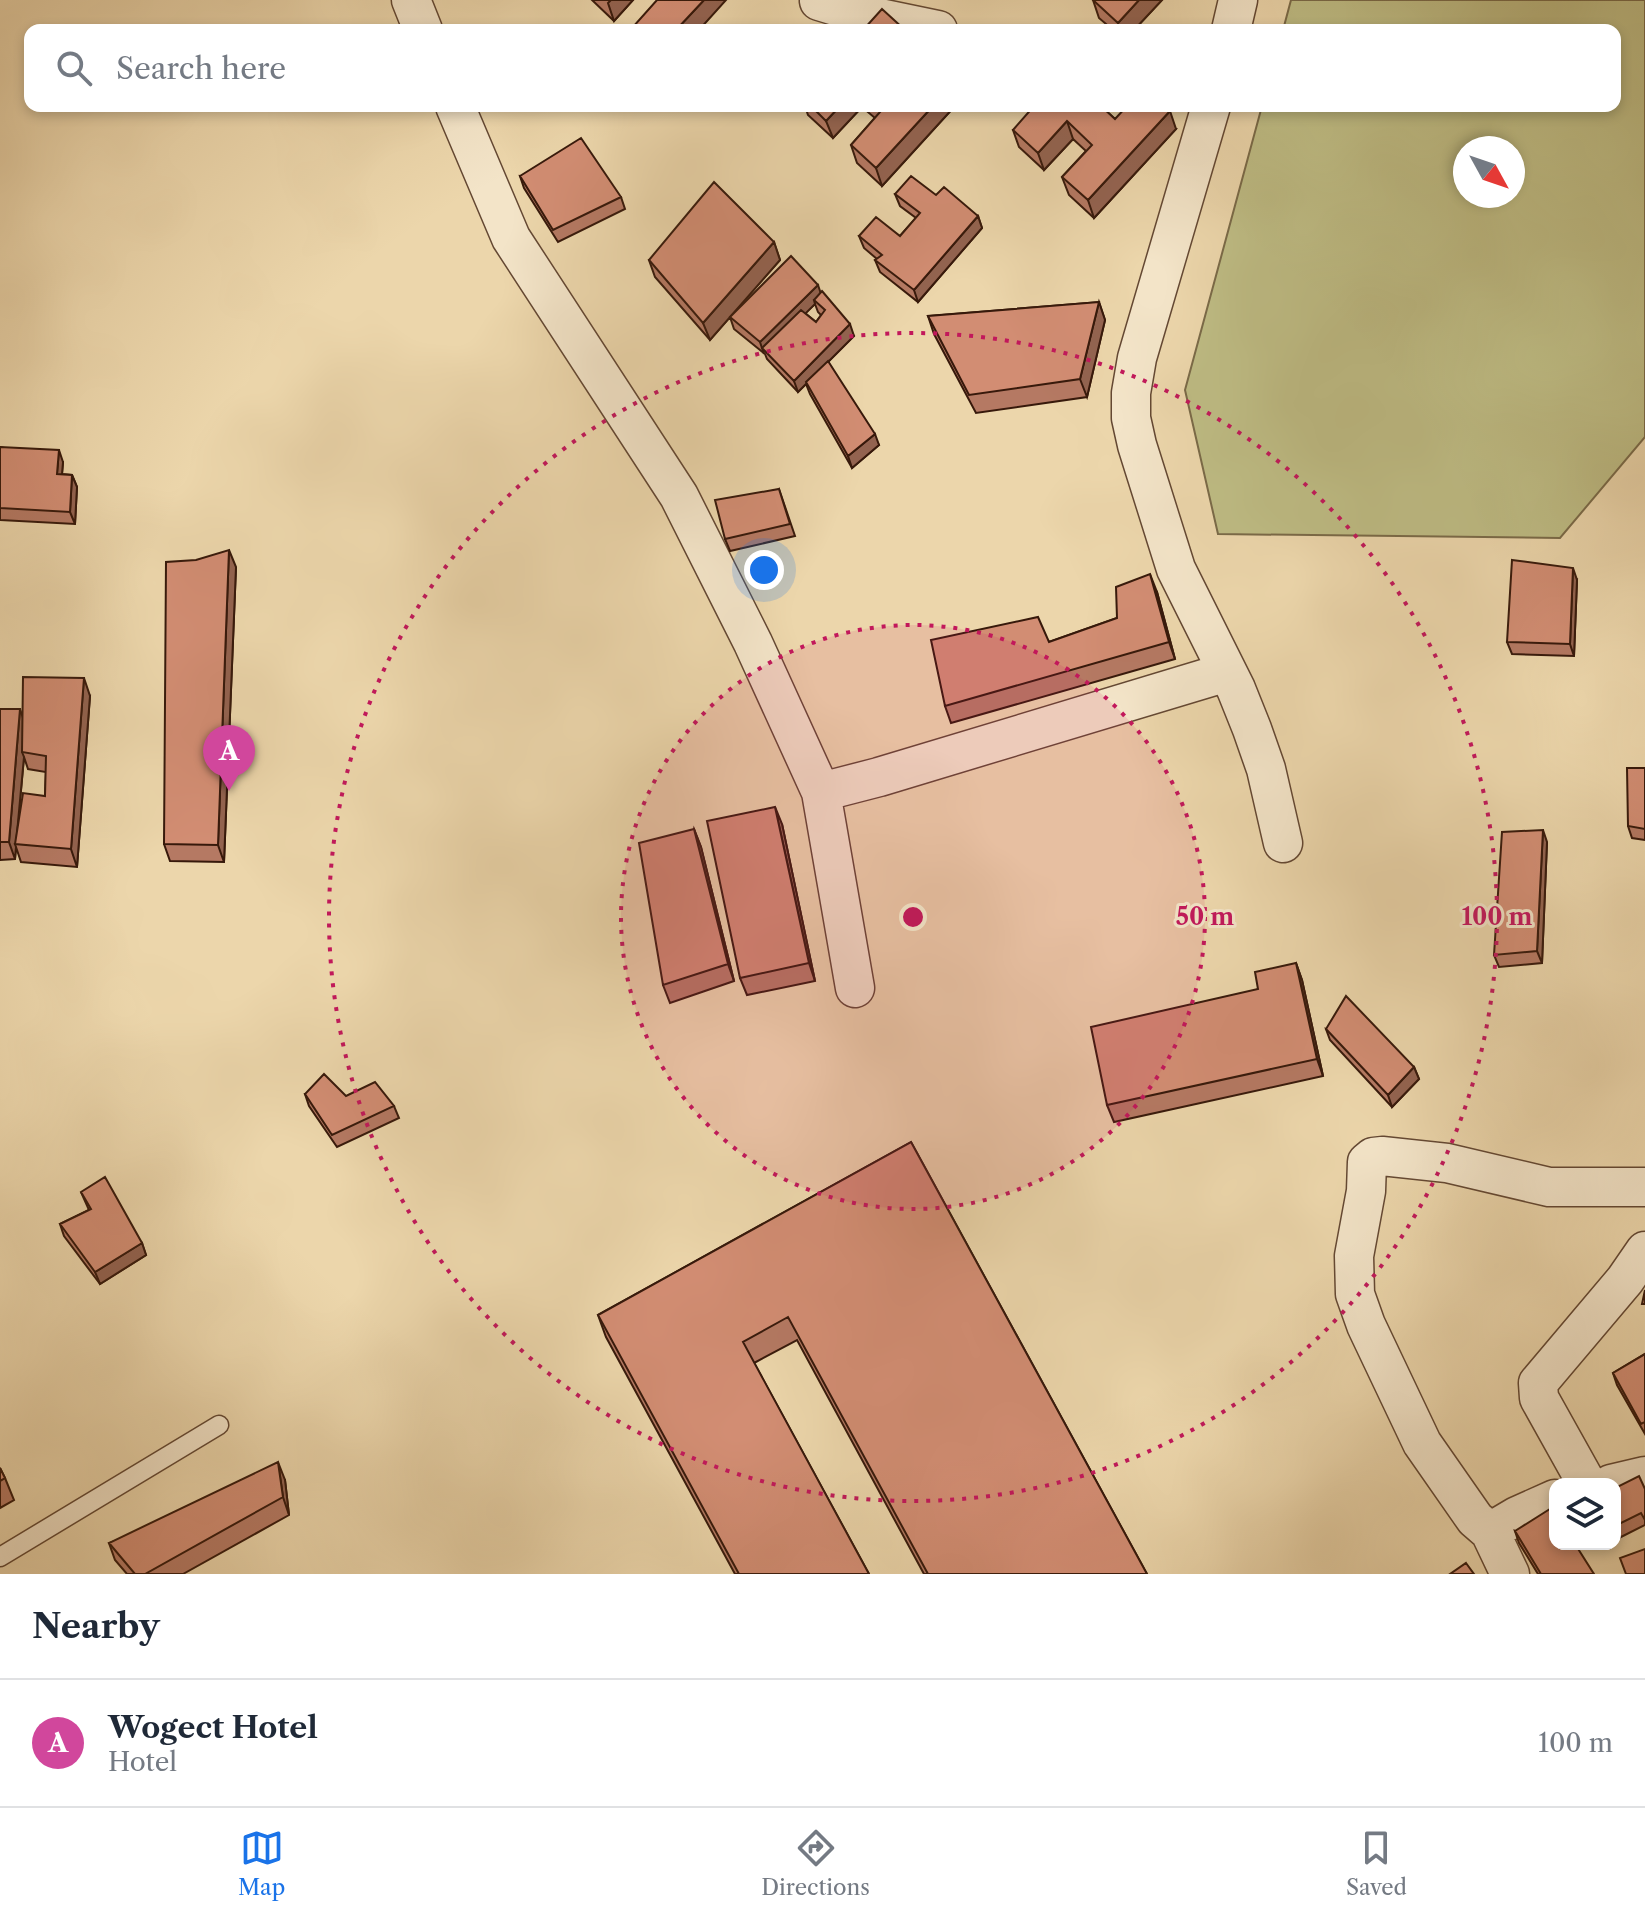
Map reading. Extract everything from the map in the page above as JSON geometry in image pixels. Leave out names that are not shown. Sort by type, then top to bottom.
[{"type":"street","points":[[411,0],[421,24]]},
{"type":"street","points":[[1232,24],[1238,0]]},
{"type":"street","points":[[819,1],[910,24]]},
{"type":"street","points":[[458,112],[511,238],[679,496],[753,643],[821,792],[855,988]]},
{"type":"street","points":[[1209,112],[1137,358],[1131,393],[1131,418],[1176,569],[1227,672],[1261,755],[1283,843]]},
{"type":"street","points":[[821,792],[1227,672]]},
{"type":"street","points":[[1510,1574],[1490,1532],[1475,1519],[1422,1443],[1366,1325],[1355,1294],[1354,1256],[1366,1191],[1367,1162],[1373,1157],[1382,1156],[1447,1163],[1549,1187],[1645,1187]]},
{"type":"street","points":[[1584,1478],[1539,1398],[1538,1383],[1625,1280],[1645,1251]]},
{"type":"street","points":[[1621,1482],[1645,1476]]},
{"type":"street","points":[[1490,1532],[1549,1502]]},
{"type":"lane","points":[[0,1557],[219,1425]]},
{"type":"shaded area","points":[[1291,0],[1645,0],[1645,437],[1560,538],[1218,534],[1185,390],[1260,112],[1621,112],[1621,24],[1285,24]]},
{"type":"building","points":[[657,0],[704,0],[682,24],[636,24]]},
{"type":"building","points":[[1093,0],[1139,0],[1118,23]]},
{"type":"building","points":[[882,9],[898,24],[868,24]]},
{"type":"building","points":[[817,112],[834,112],[826,121]]},
{"type":"building","points":[[880,112],[927,112],[876,168],[851,145]]},
{"type":"building","points":[[1029,112],[1107,112],[1115,119],[1121,112],[1169,112],[1088,200],[1062,177],[1092,145],[1067,121],[1038,153],[1013,130]]},
{"type":"building","points":[[581,138],[621,197],[553,230],[520,176]]},
{"type":"building","points":[[911,176],[936,195],[944,187],[978,216],[914,290],[875,260],[882,255],[859,236],[876,217],[900,236],[920,213],[895,194]]},
{"type":"building","points":[[714,182],[774,242],[703,323],[649,260]]},
{"type":"building","points":[[791,256],[818,285],[760,342],[730,317]]},
{"type":"building","points":[[822,291],[850,324],[794,381],[762,348],[801,310],[816,322],[825,310],[814,300]]},
{"type":"building","points":[[1099,302],[1080,379],[969,395],[928,316]]},
{"type":"building","points":[[828,361],[875,434],[848,456],[806,382]]},
{"type":"building","points":[[0,447],[59,450],[57,474],[72,475],[70,512],[0,508]]},
{"type":"building","points":[[779,489],[790,524],[725,539],[715,500]]},
{"type":"building","points":[[229,550],[218,845],[164,844],[166,562],[196,560]]},
{"type":"building","points":[[1512,560],[1573,568],[1570,644],[1507,642]]},
{"type":"building","points":[[1150,574],[1169,642],[945,706],[931,640],[1038,617],[1049,642],[1117,618],[1116,587]]},
{"type":"building","points":[[23,677],[84,678],[71,849],[15,844],[23,793],[45,796],[46,756],[22,752]]},
{"type":"building","points":[[0,709],[20,709],[9,842],[0,842]]},
{"type":"building","points":[[1627,768],[1645,768],[1645,829],[1628,826]]},
{"type":"building","points":[[775,807],[809,963],[740,978],[707,821]]},
{"type":"building","points":[[694,829],[728,964],[663,985],[639,843]]},
{"type":"building","points":[[1543,830],[1537,951],[1494,955],[1502,832]]},
{"type":"building","points":[[1296,963],[1317,1059],[1107,1105],[1091,1027],[1258,989],[1255,972]]},
{"type":"building","points":[[1346,996],[1414,1067],[1388,1095],[1326,1029]]},
{"type":"building","points":[[324,1074],[346,1096],[375,1082],[394,1106],[332,1135],[305,1094]]},
{"type":"building","points":[[911,1142],[1147,1574],[928,1574],[788,1317],[743,1342],[869,1574],[739,1574],[598,1315]]},
{"type":"building","points":[[105,1177],[142,1243],[95,1272],[60,1224],[91,1209],[81,1192]]},
{"type":"building","points":[[1645,1354],[1645,1422],[1641,1424],[1613,1373]]},
{"type":"building","points":[[278,1462],[283,1497],[145,1574],[135,1574],[109,1543]]},
{"type":"building","points":[[1639,1476],[1645,1489],[1645,1520],[1641,1513],[1621,1523],[1621,1485]]},
{"type":"building","points":[[1549,1510],[1549,1550],[1579,1550],[1594,1574],[1541,1574],[1515,1531]]},
{"type":"building","points":[[1645,1549],[1645,1574],[1626,1574],[1620,1558]]},
{"type":"building","points":[[1466,1563],[1474,1574],[1450,1574]]},
{"type":"place","name":"Wogect Hotel","points":[[229,791]]}]
